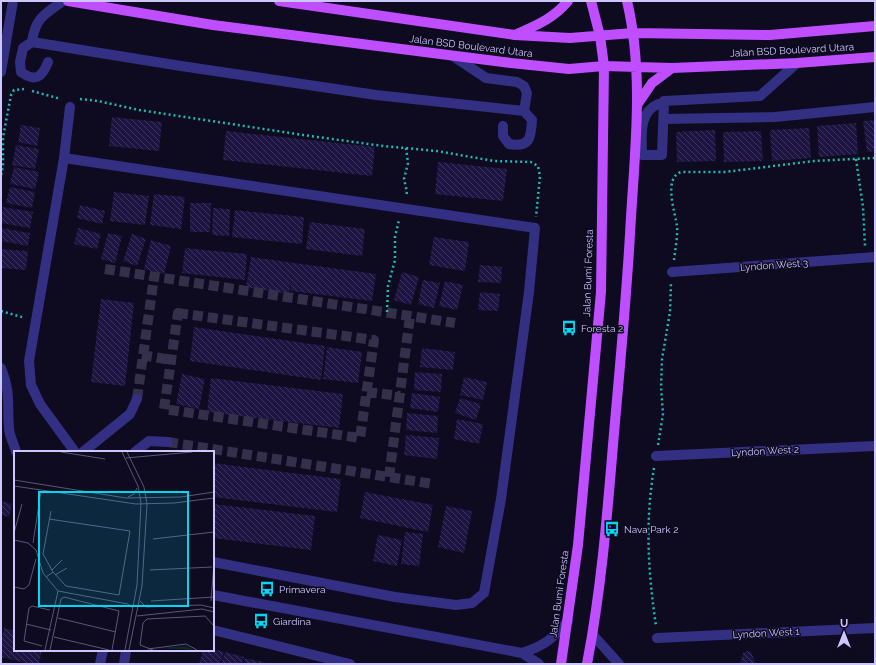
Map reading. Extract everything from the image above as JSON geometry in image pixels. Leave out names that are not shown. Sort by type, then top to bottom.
[{"type":"main road","name":"Jalan BSD Boulevard Utara","points":[[68,1],[213,26],[569,69],[604,66],[672,68],[797,63],[875,56]]},
{"type":"main road","name":"Jalan BSD Boulevard Utara","points":[[279,1],[515,35],[570,38],[633,33],[770,35],[875,26]]},
{"type":"main road","points":[[515,35],[546,21],[561,10],[568,1]]},
{"type":"main road","name":"Jalan Bumi Foresta","points":[[561,664],[578,545],[600,292],[604,66],[600,36],[591,1]]},
{"type":"main road","points":[[587,664],[593,635],[604,549],[626,290],[637,105],[637,66],[627,1]]},
{"type":"main road","points":[[637,105],[652,83],[672,68]]},
{"type":"street","points":[[1,72],[13,1]]},
{"type":"street","points":[[32,42],[34,28],[39,19],[63,1]]},
{"type":"street","points":[[48,62],[44,73],[37,77],[28,77],[21,72],[20,62],[23,48],[32,42],[181,66],[368,93],[524,111],[532,120],[532,136],[525,144],[516,146],[509,144],[503,136],[503,126]]},
{"type":"street","points":[[453,56],[486,78],[517,82],[524,86],[526,93],[524,111]]},
{"type":"street","points":[[658,104],[651,107],[646,114],[643,123],[642,155],[662,155],[664,101],[760,96],[797,63]]},
{"type":"street","points":[[70,103],[64,158],[29,361],[31,385],[40,404],[74,451]]},
{"type":"street","points":[[664,119],[775,117],[875,107]]},
{"type":"street","points":[[64,158],[535,228],[529,292],[501,499],[484,593],[472,603],[456,605],[395,597],[214,562]]},
{"type":"street","name":"Lyndon West 3","points":[[672,272],[871,258]]},
{"type":"street","points":[[1,368],[6,381],[10,403],[9,429],[16,451]]},
{"type":"street","points":[[84,451],[130,414],[137,399]]},
{"type":"street","points":[[137,451],[149,441],[168,442]]},
{"type":"street","name":"Lyndon West 2","points":[[656,456],[875,446]]},
{"type":"street","points":[[214,595],[522,653],[539,664]]},
{"type":"street","points":[[522,653],[537,648],[552,640],[568,621]]},
{"type":"street","name":"Lyndon West 1","points":[[657,638],[875,628]]},
{"type":"street","points":[[214,630],[350,664]]},
{"type":"street","points":[[593,635],[619,664]]},
{"type":"street","points":[[100,664],[103,651]]},
{"type":"street","points":[[124,664],[126,651]]},
{"type":"path","points":[[1,175],[3,166],[3,136],[11,94],[14,90],[21,88],[62,99],[70,103],[98,101],[139,110],[218,122],[437,151],[494,161],[531,162],[538,166],[540,176],[535,228]]},
{"type":"path","points":[[387,312],[388,286],[395,260],[395,237],[407,192],[404,179],[408,163],[406,148]]},
{"type":"path","points":[[657,638],[648,554],[648,501],[663,414],[661,387],[662,359],[670,312],[672,272],[677,227],[671,204],[672,178],[676,173],[681,172],[725,172],[814,161],[875,158]]},
{"type":"path","points":[[856,159],[871,258]]},
{"type":"path","points":[[1,311],[37,321]]},
{"type":"building","points":[[112,117],[162,122],[159,151],[109,146]]},
{"type":"building","points":[[875,120],[875,151],[867,152],[863,121]]},
{"type":"building","points":[[856,123],[858,154],[819,157],[817,126]]},
{"type":"building","points":[[21,125],[40,128],[37,146],[18,142]]},
{"type":"building","points":[[809,128],[811,158],[772,161],[770,130]]},
{"type":"building","points":[[715,130],[716,161],[677,162],[676,132]]},
{"type":"building","points":[[226,131],[375,147],[372,176],[223,160]]},
{"type":"building","points":[[761,131],[763,161],[724,162],[723,132]]},
{"type":"building","points":[[16,145],[39,149],[35,169],[12,165]]},
{"type":"building","points":[[438,162],[507,169],[503,201],[435,194]]},
{"type":"building","points":[[14,167],[39,172],[35,189],[10,184]]},
{"type":"building","points":[[10,187],[35,192],[32,208],[6,203]]},
{"type":"building","points":[[114,192],[149,196],[145,225],[110,221]]},
{"type":"building","points":[[154,194],[185,197],[181,229],[150,225]]},
{"type":"building","points":[[190,203],[211,203],[210,232],[190,232]]},
{"type":"building","points":[[80,205],[105,211],[102,224],[77,218]]},
{"type":"building","points":[[3,207],[33,212],[30,228],[1,223]]},
{"type":"building","points":[[213,208],[230,209],[229,236],[212,235]]},
{"type":"building","points":[[235,210],[304,217],[302,244],[232,237]]},
{"type":"building","points":[[310,222],[365,229],[362,256],[306,249]]},
{"type":"building","points":[[1,228],[30,233],[28,246],[1,241]]},
{"type":"building","points":[[78,228],[101,234],[97,249],[74,244]]},
{"type":"building","points":[[108,233],[122,236],[115,263],[101,259]]},
{"type":"building","points":[[132,234],[146,239],[137,266],[123,261]]},
{"type":"building","points":[[434,237],[469,242],[465,271],[429,265]]},
{"type":"building","points":[[151,240],[171,246],[164,274],[144,269]]},
{"type":"building","points":[[185,248],[247,254],[245,280],[182,273]]},
{"type":"building","points":[[1,249],[28,251],[26,270],[1,268]]},
{"type":"building","points":[[251,257],[376,274],[372,301],[291,291],[291,281],[289,294],[246,287]]},
{"type":"building","points":[[480,265],[502,267],[501,283],[478,282]]},
{"type":"building","points":[[402,272],[419,277],[411,305],[394,300]]},
{"type":"building","points":[[423,280],[440,283],[434,308],[418,304]]},
{"type":"building","points":[[445,281],[463,285],[457,310],[439,306]]},
{"type":"building","points":[[480,292],[500,294],[498,311],[478,310]]},
{"type":"building","points":[[101,299],[134,303],[125,386],[91,382]]},
{"type":"building","points":[[194,327],[325,346],[321,380],[190,361]]},
{"type":"building","points":[[327,347],[362,352],[358,383],[323,379]]},
{"type":"building","points":[[422,348],[455,352],[453,370],[420,367]]},
{"type":"building","points":[[415,372],[442,374],[441,392],[414,390]]},
{"type":"building","points":[[182,374],[205,379],[199,409],[176,404]]},
{"type":"building","points":[[464,377],[487,382],[483,400],[460,395]]},
{"type":"building","points":[[211,378],[343,394],[339,428],[207,412]]},
{"type":"building","points":[[412,393],[440,397],[438,412],[410,408]]},
{"type":"building","points":[[460,398],[481,404],[476,420],[455,413]]},
{"type":"building","points":[[407,413],[438,416],[437,433],[406,430]]},
{"type":"building","points":[[457,419],[483,424],[479,444],[454,439]]},
{"type":"building","points":[[406,435],[439,438],[437,459],[404,455]]},
{"type":"building","points":[[214,463],[341,479],[337,512],[214,497]]},
{"type":"building","points":[[365,492],[433,505],[428,532],[360,518]]},
{"type":"building","points":[[1,501],[12,504],[9,517],[1,515]]},
{"type":"building","points":[[214,504],[315,516],[311,550],[214,538]]},
{"type":"building","points":[[446,506],[472,511],[464,553],[438,547]]},
{"type":"building","points":[[405,532],[423,534],[419,566],[401,564]]},
{"type":"building","points":[[378,535],[402,540],[397,566],[373,561]]},
{"type":"building","points":[[4,628],[14,631],[14,651],[42,651],[39,664],[30,664],[1,657],[1,642]]},
{"type":"building","points":[[214,649],[224,652],[220,664],[199,664],[203,651],[214,651]]},
{"type":"building","points":[[747,651],[751,652],[756,664],[740,664],[743,653]]},
{"type":"building","points":[[225,652],[244,657],[242,664],[221,664]]},
{"type":"building","points":[[245,658],[267,663],[267,664],[244,664]]},
{"type":"tunnel","points":[[105,269],[455,323]]},
{"type":"tunnel","points":[[137,399],[154,277]]},
{"type":"tunnel","points":[[178,313],[374,340],[360,438],[164,409],[178,313]]},
{"type":"tunnel","points":[[389,477],[410,316]]},
{"type":"tunnel","points":[[142,355],[171,360]]},
{"type":"tunnel","points":[[367,392],[400,396]]},
{"type":"tunnel","points":[[168,442],[433,484]]},
{"type":"place","name":"Foresta 2","points":[[569,328]]},
{"type":"place","name":"Nava Park 2","points":[[612,529]]},
{"type":"place","name":"Primavera","points":[[267,589]]},
{"type":"place","name":"Giardina","points":[[261,621]]}]
